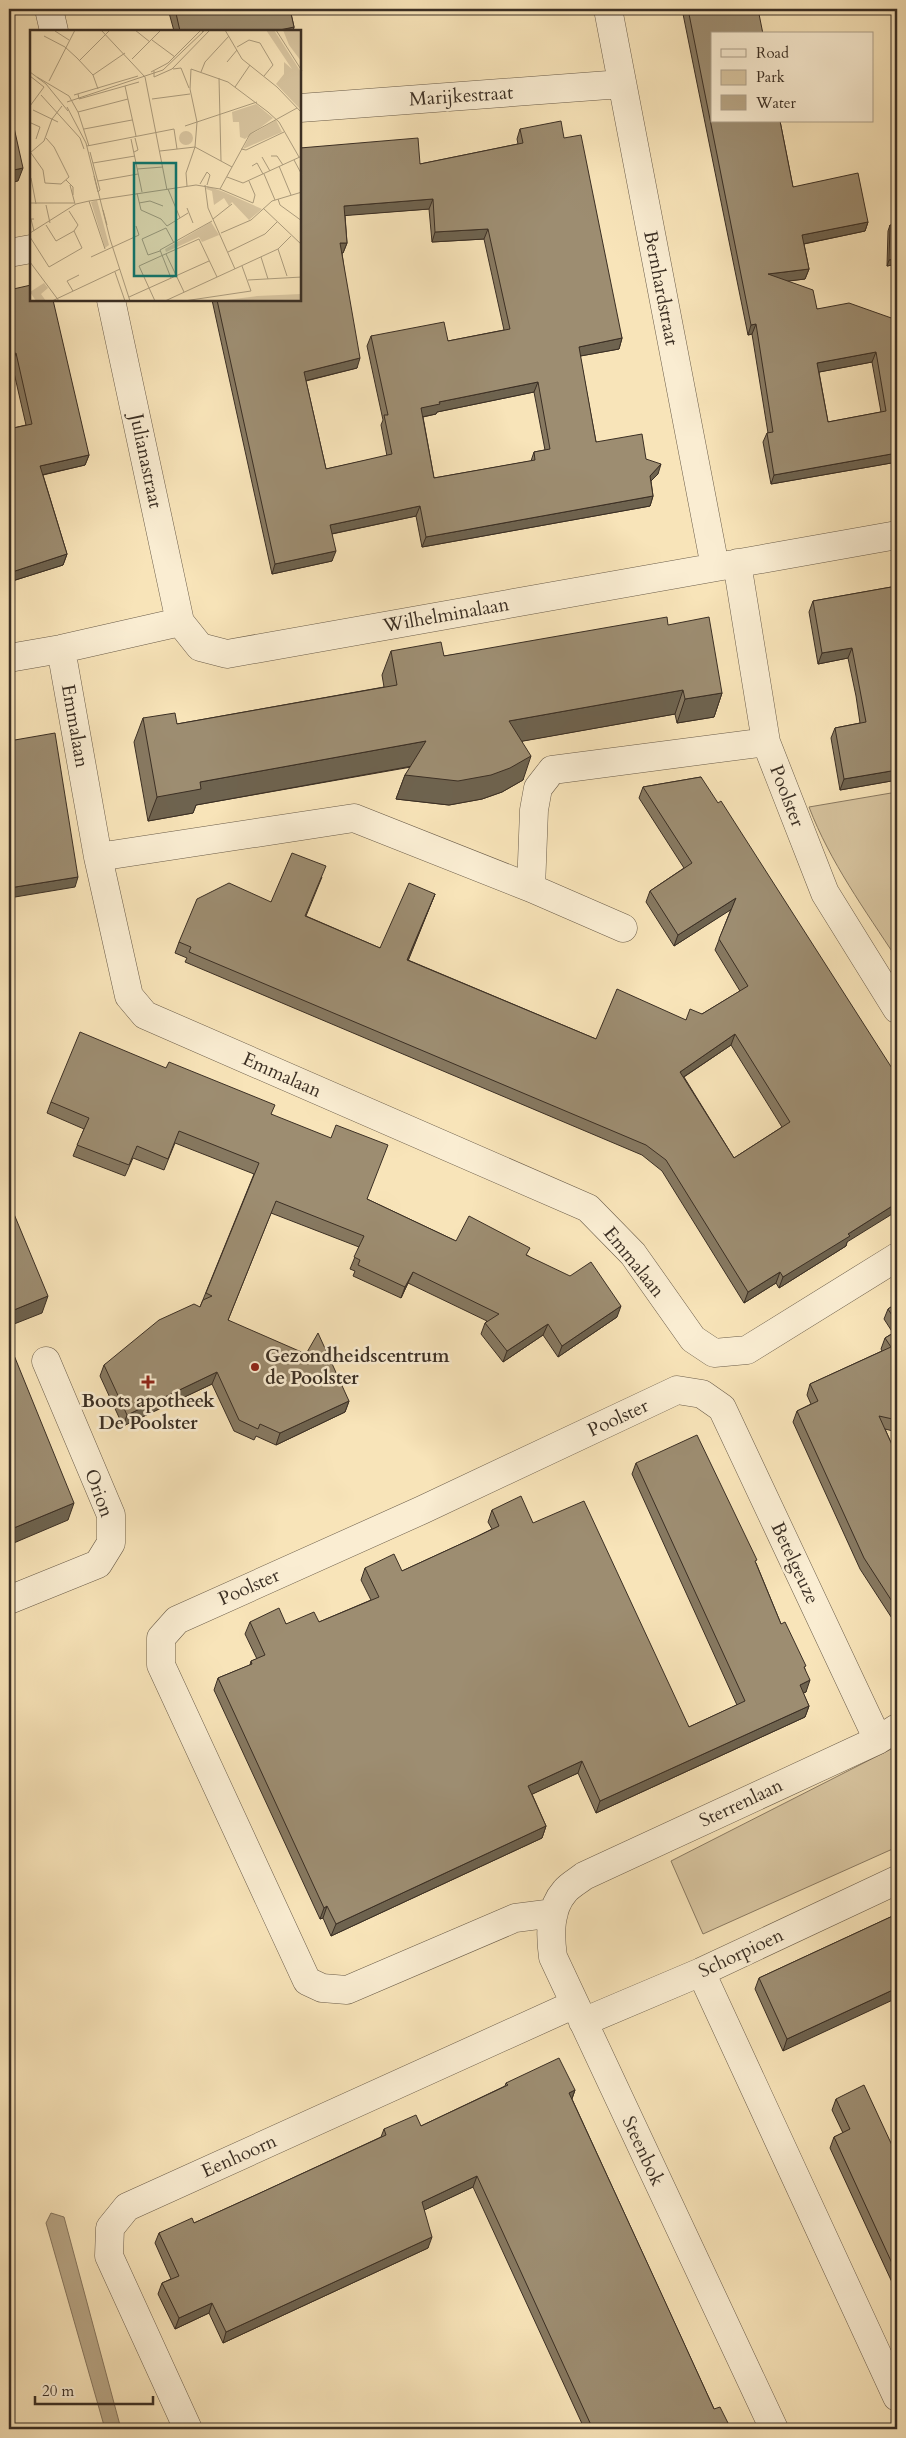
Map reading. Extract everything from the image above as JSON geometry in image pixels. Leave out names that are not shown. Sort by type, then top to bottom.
[{"type":"street","points":[[49,9],[54,30]]},
{"type":"street","name":"Bernhardstraat","points":[[608,9],[622,84],[726,565]]},
{"type":"street","name":"Marijkestraat","points":[[301,108],[622,84]]},
{"type":"street","points":[[9,253],[30,249]]},
{"type":"street","name":"Julianastraat","points":[[111,301],[180,622]]},
{"type":"street","name":"Wilhelminalaan","points":[[180,622],[200,647],[227,654],[897,534]]},
{"type":"street","name":"Poolster","points":[[726,565],[766,742],[825,893],[897,1009]]},
{"type":"street","points":[[9,658],[61,649],[180,622]]},
{"type":"street","name":"Emmalaan","points":[[61,649],[98,857],[129,996],[145,1015],[588,1208],[633,1254],[693,1339],[714,1354],[747,1350],[897,1257]]},
{"type":"street","points":[[531,888],[534,810],[538,788],[552,770],[766,742]]},
{"type":"street","points":[[98,857],[354,818],[531,888],[624,928]]},
{"type":"street","name":"Orion","points":[[9,1600],[98,1564],[111,1543],[111,1515],[46,1361]]},
{"type":"street","name":"Poolster","points":[[554,1913],[515,1918],[347,1990],[322,1988],[307,1981],[161,1665],[161,1638],[177,1620],[422,1510],[677,1390],[702,1394]]},
{"type":"street","name":"Betelgeuze","points":[[702,1394],[722,1408],[888,1734]]},
{"type":"street","name":"Sterrenlaan","points":[[584,1876],[888,1734]]},
{"type":"street","name":"Steenbok","points":[[584,1876],[564,1892],[554,1913],[550,1937],[553,1957],[774,2429]]},
{"type":"street","name":"Schorpioen","points":[[579,2013],[701,1972],[897,1880]]},
{"type":"street","points":[[701,1972],[897,2397]]},
{"type":"street","name":"Eenhoorn","points":[[188,2429],[109,2256],[110,2228],[127,2207],[579,2013]]},
{"type":"green space","points":[[897,792],[897,959],[827,847],[809,807]]},
{"type":"green space","points":[[897,1746],[897,1847],[703,1934],[671,1861]]},
{"type":"water","points":[[51,2213],[64,2217],[121,2429],[105,2429],[46,2223]]},
{"type":"building","points":[[175,9],[290,9],[294,27],[280,30],[180,30]]},
{"type":"building","points":[[688,9],[758,9],[763,32],[711,32],[711,122],[780,122],[793,187],[858,173],[868,222],[802,235],[809,269],[768,274],[813,290],[817,309],[849,303],[897,320],[897,453],[774,475],[767,433],[773,432],[756,324],[751,325]],"holes":[[[876,352],[886,411],[828,422],[817,363]]]},
{"type":"building","points":[[9,105],[23,168],[9,171]]},
{"type":"building","points":[[561,121],[564,138],[581,135],[622,338],[579,347],[596,442],[642,434],[646,459],[661,464],[650,476],[653,496],[426,537],[420,506],[330,525],[336,551],[275,564],[217,301],[301,301],[301,148],[418,138],[420,164],[523,143],[520,129]],"holes":[[[433,199],[435,232],[488,229],[510,329],[448,341],[444,322],[371,336],[388,415],[384,415],[392,454],[326,469],[304,372],[360,358],[340,243],[347,243],[344,206]],[[538,382],[550,449],[534,452],[535,460],[434,478],[421,408],[440,404],[439,402]]]},
{"type":"building","points":[[897,224],[897,258],[889,260],[890,225]]},
{"type":"building","points":[[30,285],[30,301],[53,301],[89,455],[40,466],[67,554],[9,573],[9,429],[32,424],[16,353],[9,355],[9,290]]},
{"type":"building","points":[[897,586],[897,770],[844,779],[835,728],[866,722],[852,648],[822,653],[813,601]]},
{"type":"building","points":[[667,617],[668,625],[709,617],[722,693],[685,699],[683,690],[509,721],[531,756],[510,768],[491,775],[458,781],[405,775],[426,741],[200,782],[201,789],[157,797],[143,718],[175,713],[177,724],[397,685],[391,651],[441,642],[444,656]]},
{"type":"building","points":[[55,733],[78,877],[9,888],[9,741]]},
{"type":"building","points":[[701,777],[718,803],[721,801],[897,1076],[897,1203],[848,1234],[850,1236],[783,1277],[780,1272],[748,1292],[666,1160],[646,1145],[189,952],[191,947],[179,942],[197,899],[229,883],[271,902],[292,853],[326,866],[305,916],[380,948],[409,883],[435,894],[407,960],[596,1039],[617,989],[686,1020],[690,1009],[702,1014],[748,986],[719,939],[736,898],[678,935],[650,891],[692,863],[643,787]],"holes":[[[735,1034],[790,1122],[734,1158],[680,1072]]]},
{"type":"building","points":[[80,1032],[166,1068],[169,1062],[275,1105],[271,1114],[331,1138],[336,1125],[388,1145],[367,1199],[456,1241],[469,1216],[530,1248],[526,1255],[570,1276],[591,1262],[621,1306],[562,1346],[548,1324],[507,1351],[485,1323],[499,1314],[413,1272],[405,1287],[358,1265],[360,1260],[354,1257],[364,1236],[276,1201],[228,1320],[306,1354],[318,1333],[349,1401],[280,1433],[260,1424],[258,1429],[239,1420],[217,1372],[127,1415],[104,1365],[159,1320],[194,1304],[200,1307],[203,1300],[212,1296],[206,1293],[259,1163],[179,1131],[168,1159],[137,1146],[129,1165],[77,1145],[89,1118],[51,1102]]},
{"type":"building","points":[[9,1202],[48,1296],[9,1312]]},
{"type":"building","points":[[897,1303],[897,1323],[888,1309]]},
{"type":"building","points":[[897,1331],[897,1420],[879,1416],[897,1456],[897,1609],[864,1558],[797,1411],[818,1401],[810,1384],[891,1347],[885,1338]]},
{"type":"building","points":[[9,1343],[74,1503],[9,1530]]},
{"type":"building","points":[[697,1435],[757,1560],[755,1561],[781,1624],[785,1622],[806,1666],[804,1667],[810,1680],[800,1685],[809,1706],[600,1801],[582,1761],[528,1786],[546,1826],[336,1924],[327,1906],[324,1908],[218,1678],[252,1664],[251,1661],[265,1655],[250,1622],[279,1608],[286,1624],[314,1612],[319,1622],[379,1597],[365,1568],[394,1554],[402,1571],[476,1537],[499,1526],[492,1510],[521,1496],[533,1523],[584,1501],[689,1727],[745,1701],[636,1463]]},
{"type":"building","points":[[897,1914],[897,1988],[787,2039],[759,1978]]},
{"type":"building","points":[[559,2058],[575,2090],[569,2093],[714,2409],[720,2407],[731,2429],[582,2429],[591,2425],[477,2176],[422,2202],[432,2237],[226,2332],[212,2303],[179,2318],[162,2283],[179,2276],[159,2233],[192,2218],[194,2223],[258,2194],[386,2135],[384,2129],[416,2115],[421,2126],[508,2085],[506,2083]]},
{"type":"building","points":[[864,2085],[897,2156],[897,2274],[834,2137],[850,2129],[836,2099]]},
{"type":"place","name":"Gezondheidscentrum de Poolster","points":[[255,1367]]},
{"type":"place","name":"Boots apotheek De Poolster","points":[[148,1382]]}]
